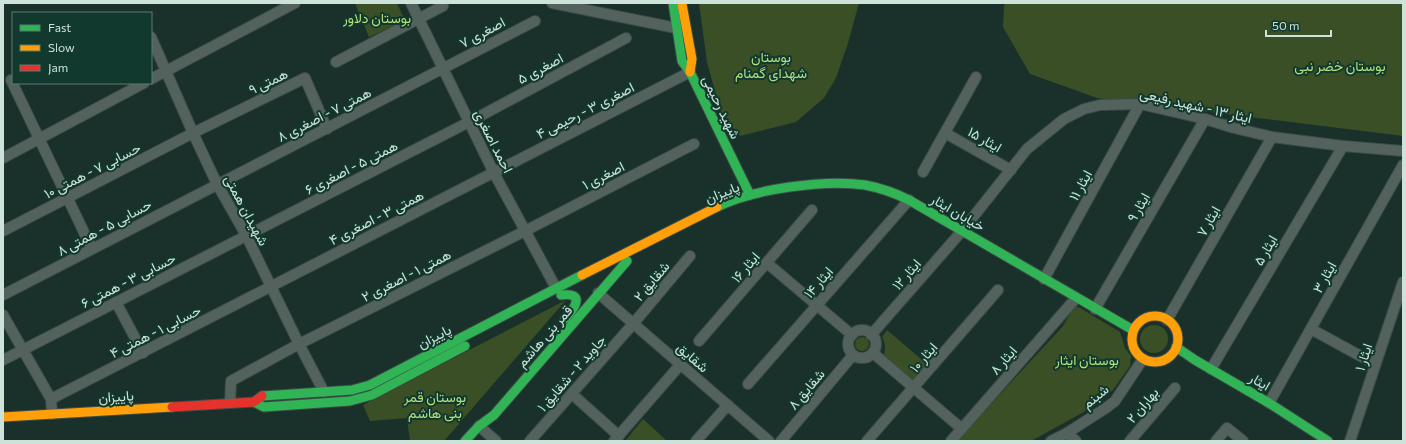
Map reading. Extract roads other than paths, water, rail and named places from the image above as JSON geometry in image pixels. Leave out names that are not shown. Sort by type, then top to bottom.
[{"type":"street","points":[[152,78],[295,3]]},
{"type":"street","name":"احمد اصغری","points":[[411,3],[494,173],[558,292]]},
{"type":"street","points":[[552,3],[676,28]]},
{"type":"street","points":[[673,3],[682,61],[690,72]]},
{"type":"street","name":"شهید رحیمی","points":[[682,3],[692,59],[690,72],[750,195]]},
{"type":"street","points":[[336,62],[443,6]]},
{"type":"street","name":"اصغری ۷","points":[[443,69],[535,21]]},
{"type":"street","name":"اصغری ۵","points":[[469,122],[626,38]]},
{"type":"street","name":"شهیدان همتی","points":[[152,39],[193,133],[218,184],[246,235],[324,392]]},
{"type":"street","name":"همتی ۷ - اصغری ۸","points":[[218,184],[443,69]]},
{"type":"street","name":"اصغری ۳ - رحیمی ۴","points":[[494,173],[690,72]]},
{"type":"street","name":"ایثار ۱۵","points":[[923,172],[976,77]]},
{"type":"street","name":"همتی ۹","points":[[193,133],[305,78],[327,129]]},
{"type":"street","points":[[9,81],[39,139],[92,249]]},
{"type":"street","points":[[3,158],[142,84]]},
{"type":"street","name":"ایثار ۱۳ - شهید رفیعی","points":[[962,231],[1027,149],[1064,119],[1084,109],[1100,105],[1140,104],[1204,118],[1234,128],[1272,137],[1343,146],[1403,151]]},
{"type":"street","name":"ایثار ۱۱","points":[[1044,279],[1140,104]]},
{"type":"street","name":"ایثار ۹","points":[[1095,309],[1204,118]]},
{"type":"street","name":"همتی ۵ - اصغری ۶","points":[[246,235],[469,122]]},
{"type":"street","name":"حسابی ۷ - همتی ۱۰","points":[[3,231],[193,133]]},
{"type":"street","name":"ایثار ۱۵","points":[[945,133],[1011,170]]},
{"type":"street","name":"ایثار ۷","points":[[1167,320],[1272,137]]},
{"type":"street","name":"اصغری ۱","points":[[525,231],[694,144]]},
{"type":"street","name":"ایثار ۵","points":[[1210,369],[1343,146]]},
{"type":"street","name":"ایثار ۳","points":[[1269,403],[1403,165]]},
{"type":"street","name":"همتی ۳ - اصغری ۴","points":[[271,287],[494,173]]},
{"type":"street","name":"حسابی ۵ - همتی ۸","points":[[3,296],[218,184]]},
{"type":"street","name":"خیابان ایثار","points":[[750,195],[808,185],[834,184],[868,185],[888,190],[909,200],[1133,330]]},
{"type":"street","name":"پاییزان","points":[[254,402],[262,396],[352,390],[370,385],[558,292],[627,261],[725,211],[750,195]]},
{"type":"street","name":"پاییزان","points":[[3,417],[254,402],[264,407],[324,404],[350,401],[372,395],[558,292],[721,205],[750,195]]},
{"type":"street","name":"ایثار ۱۴","points":[[748,384],[909,200]]},
{"type":"street","name":"ایثار ۱۶","points":[[699,341],[812,210]]},
{"type":"street","name":"همتی ۱ - اصغری ۲","points":[[230,403],[231,381],[299,344],[525,231]]},
{"type":"street","name":"ایثار ۱۲","points":[[871,335],[962,231]]},
{"type":"street","name":"حسابی ۳ - همتی ۶","points":[[3,360],[246,235]]},
{"type":"street","name":"شقایق ۲","points":[[633,324],[690,256]]},
{"type":"street","name":"قمر بنی هاشم","points":[[465,441],[479,426],[494,415],[627,261]]},
{"type":"street","points":[[767,263],[852,335]]},
{"type":"street","name":"ایثار ۱","points":[[1350,441],[1403,282]]},
{"type":"street","name":"حسابی ۱ - همتی ۴","points":[[51,399],[271,287]]},
{"type":"street","name":"ایثار ۱۰","points":[[867,441],[998,290]]},
{"type":"street","name":"قمر بنی هاشم","points":[[558,292],[570,294],[575,297],[577,301],[576,306],[561,324]]},
{"type":"street","name":"شقایق","points":[[598,293],[769,441]]},
{"type":"street","name":"ایثار ۸","points":[[951,441],[1076,298]]},
{"type":"street","points":[[116,302],[143,353]]},
{"type":"street","points":[[3,315],[51,399],[52,414]]},
{"type":"street","points":[[1148,317],[1161,317],[1167,320],[1172,324],[1177,335],[1176,347],[1172,354],[1159,362],[1151,362],[1138,355],[1132,344],[1133,330],[1136,325],[1148,317]]},
{"type":"street","name":"جاوید ۲ - شقایق ۱","points":[[530,441],[633,324]]},
{"type":"street","points":[[1311,329],[1375,364]]},
{"type":"street","points":[[859,331],[864,331],[871,335],[875,342],[875,349],[873,353],[870,356],[861,358],[853,355],[848,346],[852,335],[859,331]]},
{"type":"street","name":"ایثار","points":[[1176,347],[1210,369],[1269,403],[1328,441]]},
{"type":"street","points":[[873,353],[962,429]]},
{"type":"street","name":"شقایق ۸","points":[[781,441],[853,355]]},
{"type":"street","name":"شبنم","points":[[1051,441],[1067,433],[1115,401],[1144,359]]},
{"type":"street","points":[[572,394],[616,438],[680,364]]},
{"type":"street","name":"بهاران ۲","points":[[1130,441],[1175,388]]},
{"type":"street","points":[[324,392],[324,404]]},
{"type":"street","points":[[696,441],[728,405]]},
{"type":"street","name":"قمر بنی هاشم","points":[[479,426],[485,411]]},
{"type":"street","points":[[479,426],[496,441]]},
{"type":"street","points":[[1216,441],[1226,428],[1243,441]]},
{"type":"street","points":[[1067,433],[1076,441]]},
{"type":"park label","name":"بوستان دلاور","points":[[377,17]]},
{"type":"park label","name":"بوستان شهدای گمنام","points":[[771,64]]},
{"type":"park label","name":"بوستان خضر نبی","points":[[1340,65]]},
{"type":"park label","name":"بوستان ایثار","points":[[1087,359]]},
{"type":"park label","name":"بوستان قمر بنی هاشم","points":[[435,404]]}]
